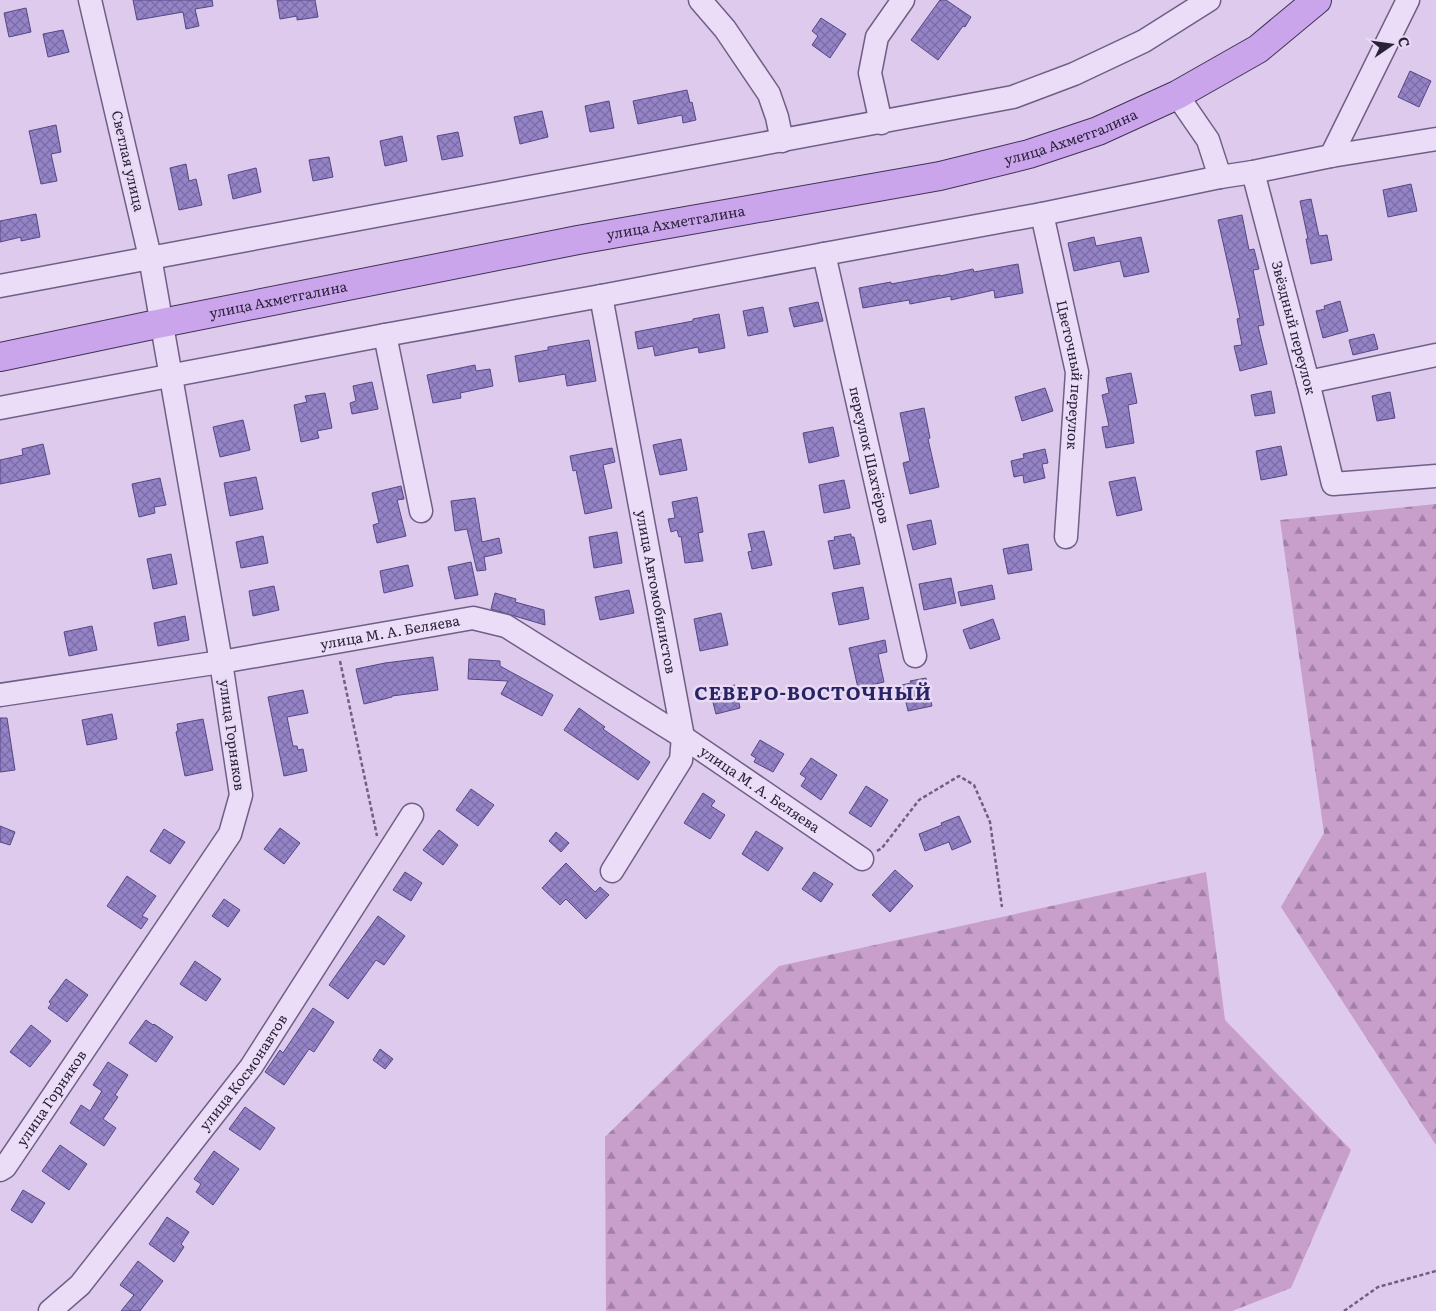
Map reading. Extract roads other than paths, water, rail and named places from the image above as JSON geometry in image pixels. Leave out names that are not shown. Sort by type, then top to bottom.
[{"type":"main road","name":"улица Ахметгалина","points":[[0,357],[578,240],[940,176],[1028,154],[1098,132],[1177,95],[1258,49],[1317,0]]},
{"type":"street","name":"Светлая улица","points":[[90,0],[150,257],[162,323]]},
{"type":"street","points":[[700,0],[725,29],[770,94],[778,117],[782,141]]},
{"type":"street","points":[[881,123],[870,72],[877,37],[903,0]]},
{"type":"street","points":[[0,286],[1013,97],[1074,74],[1144,41],[1210,0]]},
{"type":"street","points":[[1331,156],[1408,0]]},
{"type":"street","points":[[1177,95],[1208,140],[1220,177]]},
{"type":"street","points":[[0,408],[1042,214],[1331,156],[1436,139]]},
{"type":"street","name":"Звёздный переулок","points":[[1252,172],[1334,484],[1436,476]]},
{"type":"street","name":"Цветочный переулок","points":[[1042,214],[1077,372],[1066,537]]},
{"type":"street","name":"переулок Шахтёров","points":[[824,254],[915,656]]},
{"type":"street","name":"улица Автомобилистов","points":[[602,296],[683,737],[681,760],[612,871]]},
{"type":"street","name":"улица Горняков","points":[[0,1170],[5,1167],[230,834],[241,795],[221,662],[162,323]]},
{"type":"street","points":[[385,335],[421,511]]},
{"type":"street","points":[[1308,382],[1436,355]]},
{"type":"street","name":"улица М. А. Беляева","points":[[0,695],[221,662],[473,618],[506,626],[683,737],[862,859]]},
{"type":"street","name":"улица Космонавтов","points":[[50,1311],[80,1285],[251,1067],[412,815]]},
{"type":"district","name":"СЕВЕРО-ВОСТОЧНЫЙ","points":[[813,693]]}]
